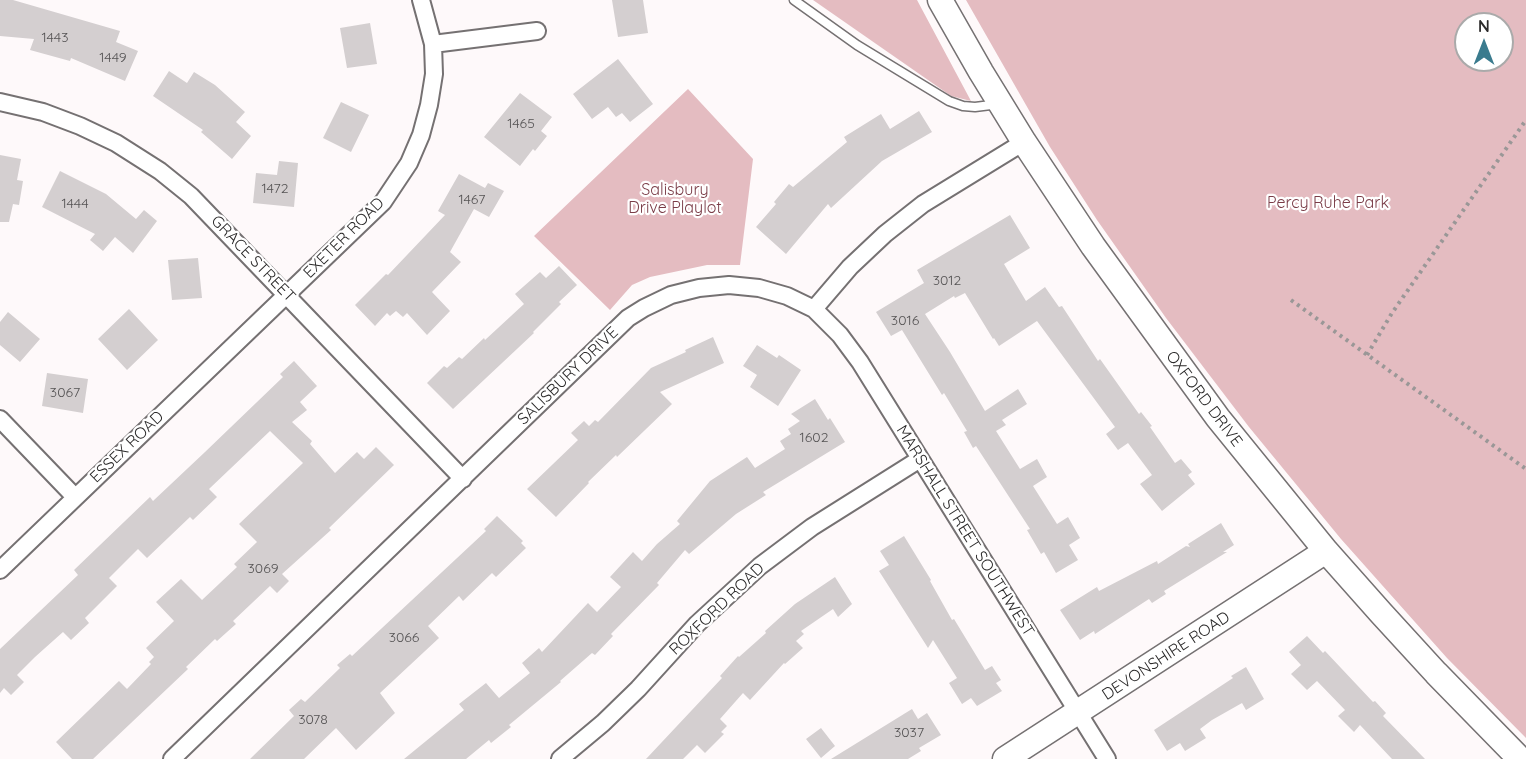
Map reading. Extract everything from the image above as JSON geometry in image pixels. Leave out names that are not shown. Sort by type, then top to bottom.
[{"type":"main road","name":"OXFORD DRIVE","points":[[940,0],[1024,142],[1093,246],[1218,418],[1326,552],[1436,673],[1521,759]]},
{"type":"main road","name":"DEVONSHIRE ROAD","points":[[1005,759],[1326,552]]},
{"type":"street","name":"EXETER ROAD","points":[[256,325],[383,202],[409,164],[421,135],[434,74],[434,44],[421,0]]},
{"type":"street","points":[[434,44],[537,31]]},
{"type":"street","name":"GRACE STREET","points":[[0,102],[43,112],[116,143],[160,171],[191,196],[463,479]]},
{"type":"street","points":[[814,309],[850,267],[885,234],[923,204],[1024,142]]},
{"type":"street","name":"SALISBURY DRIVE","points":[[172,759],[628,318],[644,308],[680,293],[699,288],[729,285],[759,288],[778,293],[814,309]]},
{"type":"street","name":"MARSHALL STREET SOUTHWEST","points":[[814,309],[850,348],[1107,759]]},
{"type":"street","name":"ESSEX ROAD","points":[[0,570],[256,325]]},
{"type":"street","points":[[0,419],[75,497]]},
{"type":"street","name":"ROXFORD ROAD","points":[[560,759],[603,723],[638,689],[696,624],[760,566],[812,527],[920,459]]},
{"type":"lane","points":[[794,0],[857,45],[949,101],[975,107],[1001,104]]},
{"type":"path","points":[[1367,355],[1392,314],[1526,120]]},
{"type":"path","points":[[1291,300],[1526,469]]},
{"type":"green space","points":[[813,0],[917,0],[971,101],[951,96]]},
{"type":"green space","name":"Percy Ruhe Park","points":[[966,0],[1526,0],[1526,738],[1447,658],[1341,539],[1249,427],[1166,318],[1097,220],[1050,147]]},
{"type":"green space","name":"Salisbury Drive Playlot","points":[[688,89],[753,159],[740,265],[707,265],[650,277],[632,285],[610,310],[534,236]]},
{"type":"building","points":[[0,0],[13,0],[120,31],[116,42],[138,51],[125,81],[71,58],[70,61],[30,50],[34,39],[0,36]]},
{"type":"building","points":[[612,0],[643,0],[648,33],[618,37]]},
{"type":"building","points":[[370,23],[377,64],[347,68],[340,28]]},
{"type":"building","points":[[618,59],[653,104],[630,122],[622,113],[616,117],[608,107],[592,119],[573,94]]},
{"type":"building","points":[[169,71],[187,83],[194,72],[215,85],[245,112],[236,122],[251,136],[232,159],[201,132],[203,130],[153,96]]},
{"type":"building","points":[[520,93],[552,117],[541,131],[547,136],[520,166],[484,137]]},
{"type":"building","points":[[341,102],[369,115],[351,152],[323,138]]},
{"type":"building","points":[[919,111],[932,132],[882,161],[831,208],[828,204],[786,254],[756,227],[776,204],[774,202],[789,184],[793,187],[847,142],[844,137],[881,114],[890,129]]},
{"type":"building","points":[[0,155],[21,159],[17,180],[23,181],[19,205],[13,204],[9,222],[0,222]]},
{"type":"building","points":[[279,161],[298,163],[294,207],[253,203],[256,173],[277,175]]},
{"type":"building","points":[[60,171],[106,194],[136,219],[144,210],[157,221],[133,253],[115,237],[103,251],[90,240],[95,234],[42,207]]},
{"type":"building","points":[[459,174],[485,188],[488,183],[504,191],[489,217],[474,209],[450,252],[461,262],[432,292],[450,311],[427,335],[407,313],[403,317],[396,311],[390,316],[387,313],[375,326],[355,305],[386,274],[388,275],[445,215],[438,211]]},
{"type":"building","points":[[1010,215],[1030,248],[1004,264],[1026,301],[1045,287],[1059,307],[1062,306],[1098,361],[1100,359],[1139,414],[1141,412],[1152,426],[1150,427],[1175,463],[1181,459],[1192,472],[1188,475],[1195,484],[1162,511],[1140,484],[1152,475],[1128,443],[1118,450],[1106,434],[1115,427],[1037,321],[999,346],[965,293],[955,298],[954,296],[925,314],[985,411],[1018,389],[1027,404],[1002,420],[1006,425],[996,431],[1020,469],[1037,459],[1047,477],[1033,486],[1057,524],[1068,517],[1080,538],[1069,545],[1078,560],[1056,573],[1044,552],[1041,554],[1027,530],[1030,529],[976,446],[973,448],[964,432],[967,431],[902,330],[891,336],[876,312],[924,283],[917,270]]},
{"type":"building","points":[[198,258],[202,298],[172,300],[168,260]]},
{"type":"building","points":[[559,266],[577,285],[559,302],[561,304],[534,333],[453,409],[427,383],[444,366],[447,368],[459,357],[462,359],[524,304],[515,294],[540,272],[546,278]]},
{"type":"building","points":[[129,309],[158,340],[127,370],[98,339]]},
{"type":"building","points":[[8,312],[40,339],[20,362],[0,345],[0,322]]},
{"type":"building","points":[[713,337],[724,363],[660,392],[672,404],[588,482],[556,517],[527,489],[578,440],[571,433],[584,421],[589,426],[595,420],[598,422],[651,368]]},
{"type":"building","points":[[757,345],[777,358],[779,355],[801,370],[778,406],[750,387],[757,375],[743,366]]},
{"type":"building","points":[[294,361],[317,386],[300,402],[307,410],[292,422],[312,441],[310,444],[335,473],[357,452],[364,459],[376,447],[394,465],[329,528],[331,530],[282,574],[289,581],[277,593],[270,586],[233,621],[236,624],[217,641],[215,639],[186,667],[188,669],[93,759],[72,759],[56,742],[119,681],[127,689],[151,664],[149,662],[154,657],[146,648],[174,621],[156,602],[181,579],[202,600],[237,567],[234,564],[257,542],[239,524],[303,463],[270,431],[209,489],[217,497],[193,520],[190,517],[147,558],[138,549],[109,578],[117,586],[85,618],[89,623],[71,640],[63,632],[35,657],[17,675],[24,682],[11,695],[4,688],[0,693],[0,649],[78,575],[74,570],[150,497],[153,501],[205,452],[283,377],[280,374]]},
{"type":"building","points":[[47,373],[88,379],[83,413],[42,406]]},
{"type":"building","points":[[815,399],[845,442],[763,492],[766,495],[736,514],[689,554],[685,550],[657,583],[659,585],[611,634],[613,636],[595,655],[592,653],[491,743],[489,740],[466,759],[404,759],[464,710],[459,704],[486,683],[499,698],[530,673],[522,663],[539,648],[542,652],[588,603],[597,612],[621,587],[610,577],[633,552],[642,561],[680,524],[677,521],[710,481],[747,457],[755,468],[785,449],[780,441],[791,434],[788,429],[800,421],[791,414]]},
{"type":"building","points":[[497,516],[523,541],[521,543],[526,548],[496,577],[492,573],[463,601],[459,596],[428,626],[439,638],[380,693],[395,713],[356,750],[336,728],[304,759],[250,759],[294,716],[289,710],[301,699],[305,702],[340,668],[337,665],[350,654],[352,656],[486,531],[484,529]]},
{"type":"building","points":[[1221,523],[1234,545],[1223,552],[1227,552],[1164,591],[1166,594],[1152,603],[1149,599],[1095,634],[1094,631],[1080,640],[1060,610],[1097,587],[1099,591],[1157,561],[1158,564],[1186,546],[1190,547],[1188,544]]},
{"type":"building","points":[[904,536],[952,620],[954,619],[985,670],[992,666],[1001,680],[996,683],[1002,691],[977,706],[971,698],[962,704],[949,683],[957,678],[933,640],[928,648],[879,571],[889,565],[880,551]]},
{"type":"building","points":[[835,577],[852,604],[838,617],[833,609],[801,631],[804,634],[796,641],[803,648],[784,663],[750,700],[743,693],[720,719],[727,726],[721,732],[724,734],[705,753],[697,745],[683,759],[646,759],[722,678],[720,676],[738,656],[766,633],[765,631],[795,604]]},
{"type":"building","points":[[1307,636],[1323,653],[1325,651],[1373,702],[1375,701],[1386,713],[1383,716],[1425,759],[1392,759],[1360,725],[1354,732],[1338,716],[1345,710],[1317,681],[1307,690],[1291,674],[1301,665],[1289,652]]},
{"type":"building","points":[[1246,667],[1264,699],[1246,710],[1242,703],[1212,720],[1200,729],[1206,738],[1185,751],[1180,743],[1167,751],[1154,730]]},
{"type":"building","points":[[912,709],[918,719],[927,713],[941,735],[919,748],[921,751],[908,759],[831,759]]},
{"type":"building","points":[[821,728],[835,746],[821,758],[806,739]]}]
